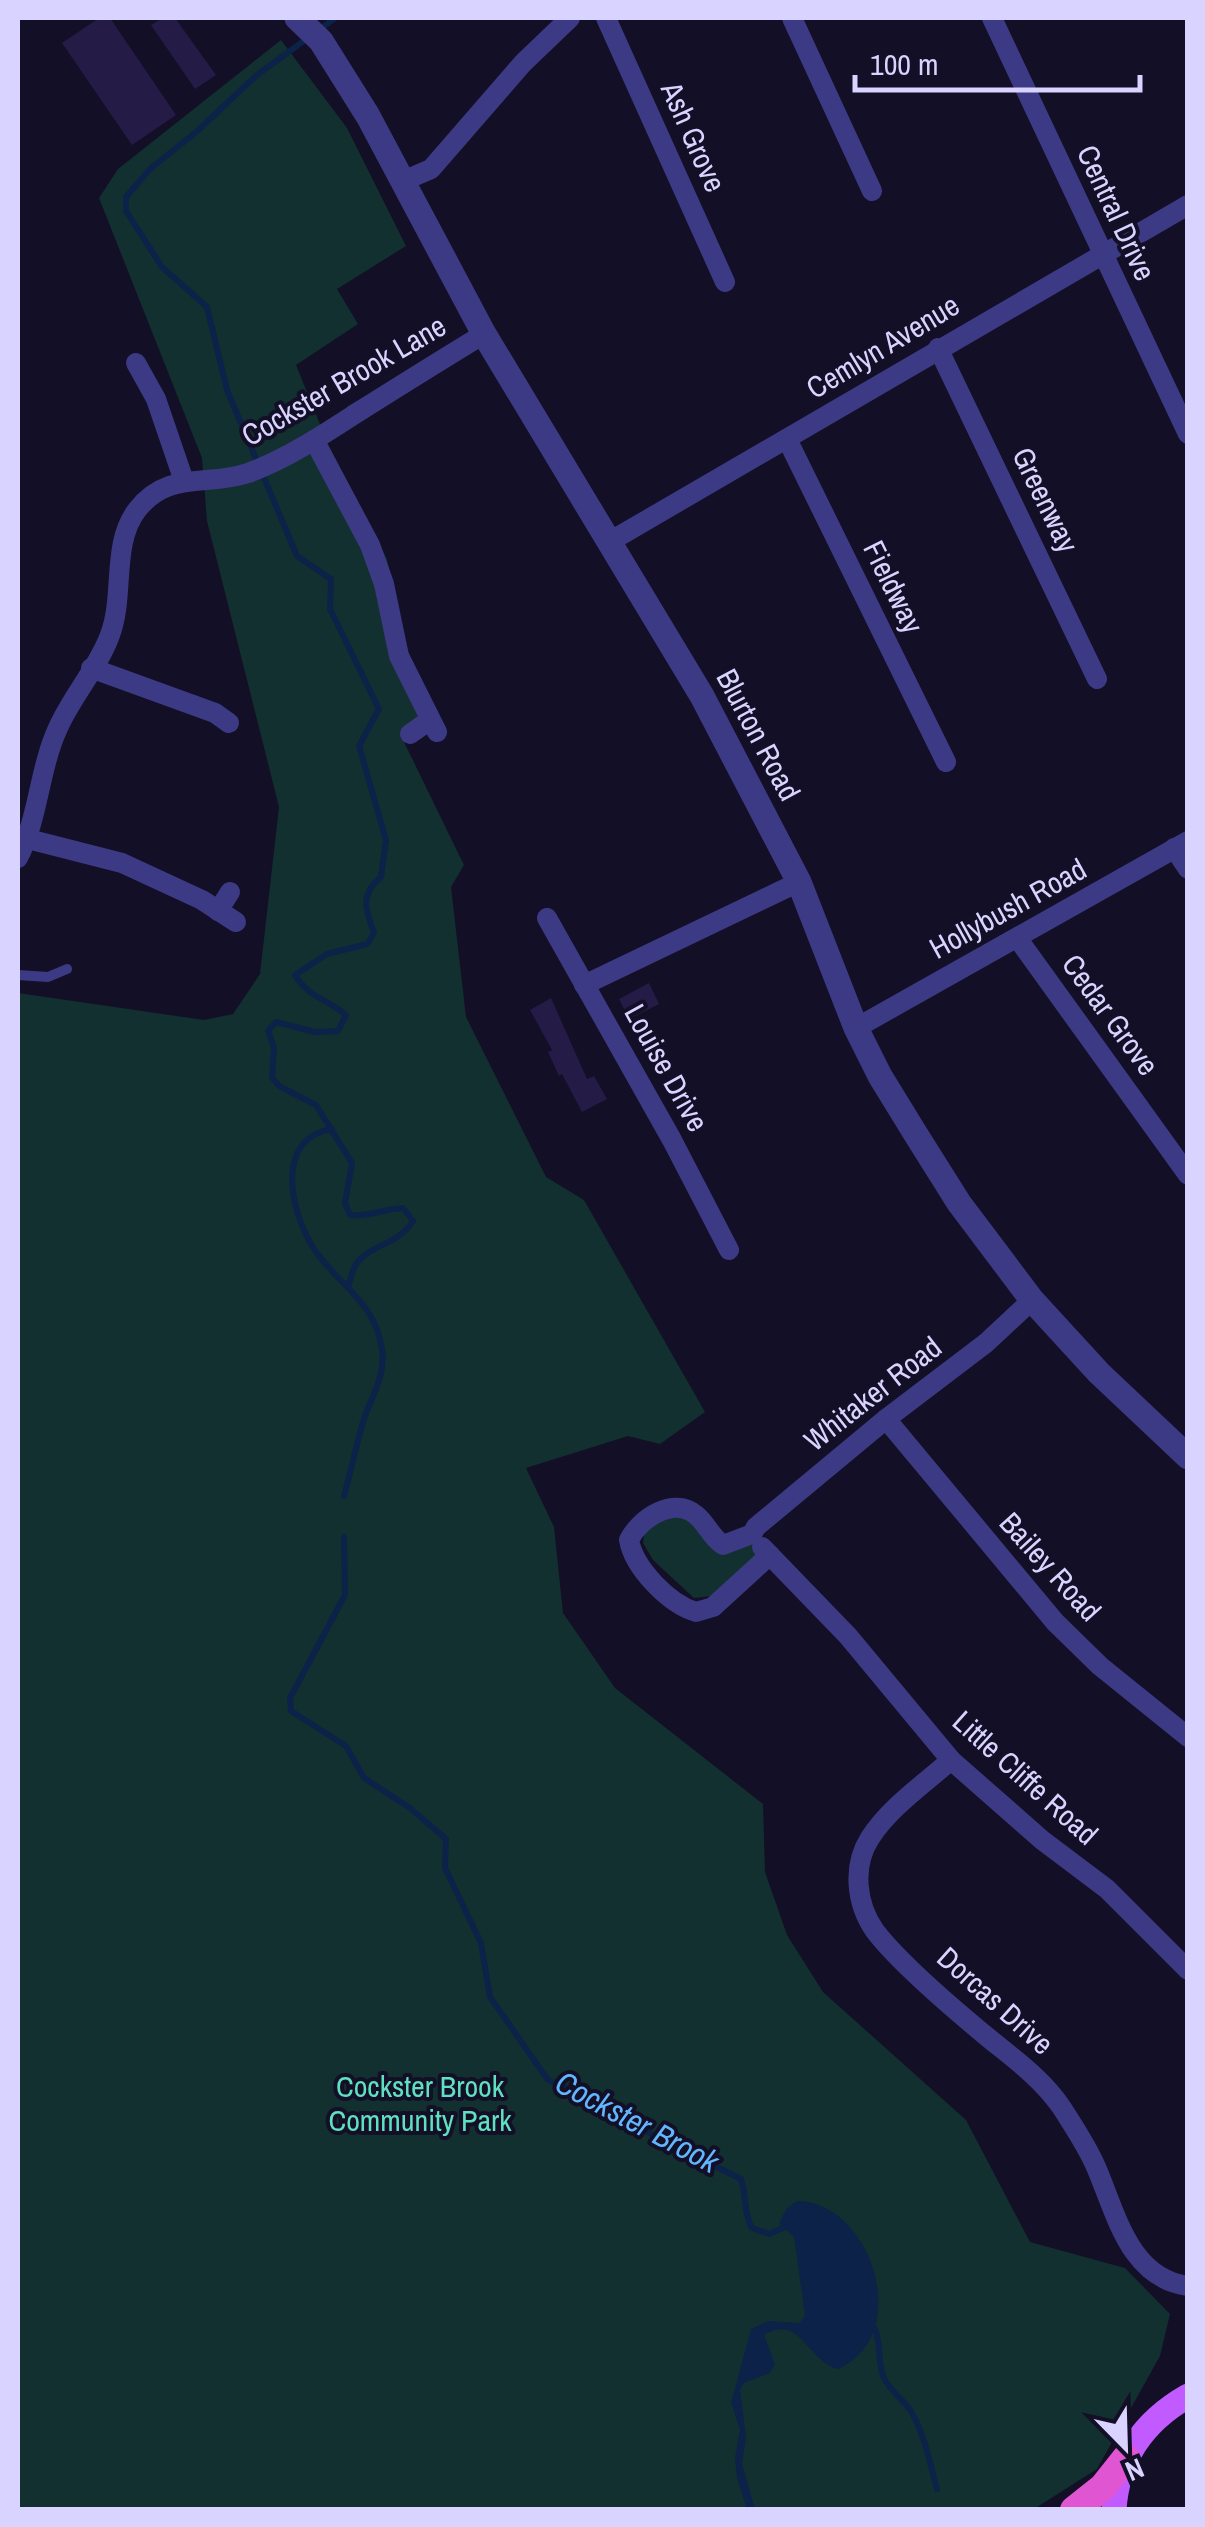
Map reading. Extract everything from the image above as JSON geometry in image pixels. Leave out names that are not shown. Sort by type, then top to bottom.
[{"type":"highway","points":[[1074,2510],[1126,2458]]},
{"type":"main road","points":[[1114,2510],[1126,2458],[1151,2422],[1188,2396]]},
{"type":"street","points":[[403,181],[431,168],[523,62],[570,18]]},
{"type":"street","name":"Ash Grove","points":[[606,18],[726,282]]},
{"type":"street","points":[[792,18],[872,191]]},
{"type":"street","name":"Central Drive","points":[[992,18],[1186,426]]},
{"type":"street","name":"Blurton Road","points":[[308,28],[368,116],[484,334],[702,696],[799,882],[856,1028],[880,1076],[959,1203],[1032,1300],[1100,1373],[1188,1457]]},
{"type":"street","name":"Cemlyn Avenue","points":[[609,542],[1188,205]]},
{"type":"street","name":"Cockster Brook Lane","points":[[18,858],[28,839],[56,730],[109,637],[118,605],[121,555],[128,523],[140,506],[169,484],[225,480],[268,464],[314,440],[484,334]]},
{"type":"street","name":"Greenway","points":[[938,348],[1097,678]]},
{"type":"street","points":[[136,363],[156,399],[184,481]]},
{"type":"street","name":"Fieldway","points":[[787,438],[946,762]]},
{"type":"street","points":[[314,440],[370,544],[384,584],[398,656],[433,726],[410,734]]},
{"type":"street","points":[[91,668],[222,712]]},
{"type":"street","points":[[28,839],[122,863],[227,916],[230,892]]},
{"type":"street","points":[[1181,844],[1188,869]]},
{"type":"street","name":"Hollybush Road","points":[[856,1028],[1181,844]]},
{"type":"street","points":[[584,985],[799,882]]},
{"type":"street","name":"Louise Drive","points":[[547,918],[729,1250]]},
{"type":"street","name":"Cedar Grove","points":[[1018,939],[1188,1175]]},
{"type":"street","name":"Whitaker Road","points":[[752,1534],[886,1419],[986,1343],[1032,1300]]},
{"type":"street","name":"Bailey Road","points":[[886,1419],[1055,1622],[1100,1666],[1188,1737]]},
{"type":"street","points":[[752,1534],[723,1545],[695,1513],[674,1508],[650,1516],[629,1540],[643,1569],[676,1602],[696,1612],[713,1607],[770,1555]]},
{"type":"street","name":"Little Cliffe Road","points":[[752,1534],[848,1636],[952,1760],[1042,1840],[1107,1889],[1188,1970]]},
{"type":"street","name":"Dorcas Drive","points":[[952,1760],[887,1816],[868,1841],[858,1867],[864,1908],[874,1930],[896,1953],[1045,2086],[1087,2149],[1133,2252],[1158,2277],[1188,2286]]},
{"type":"lane","points":[[18,975],[48,977],[67,968]]},
{"type":"green space","name":"Cockster Brook Community Park","points":[[281,40],[347,128],[406,246],[337,289],[358,324],[296,365],[328,444],[387,559],[419,686],[438,722],[404,742],[464,865],[451,887],[466,1017],[546,1177],[584,1200],[705,1412],[660,1444],[628,1436],[526,1468],[554,1527],[563,1613],[615,1688],[763,1804],[765,1872],[787,1935],[823,1992],[966,2120],[1030,2242],[1125,2268],[1170,2314],[1160,2356],[1097,2469],[1034,2509],[18,2510],[18,993],[204,1020],[233,1014],[260,974],[279,807],[207,521],[202,458],[99,198],[118,169]]},
{"type":"green space","points":[[679,1512],[714,1542],[750,1541],[762,1551],[712,1596],[694,1598],[653,1560],[643,1543],[645,1530]]},
{"type":"water","points":[[797,2201],[824,2207],[846,2223],[863,2246],[874,2273],[878,2302],[874,2329],[861,2352],[838,2369],[787,2330],[764,2335],[775,2364],[770,2373],[744,2383],[740,2390],[746,2437],[742,2464],[755,2509],[747,2509],[737,2478],[735,2458],[740,2430],[731,2403],[751,2329],[768,2321],[800,2323],[805,2315],[794,2237],[779,2223],[787,2208]]},
{"type":"building","points":[[99,18],[110,18],[176,115],[132,145],[62,43]]},
{"type":"building","points":[[163,18],[175,18],[216,75],[195,89],[151,25]]},
{"type":"building","points":[[649,983],[659,1004],[629,1019],[619,999]]},
{"type":"building","points":[[551,998],[587,1079],[594,1076],[607,1099],[582,1112],[562,1074],[559,1076],[548,1052],[552,1050],[530,1010]]},
{"type":"waterway","points":[[319,30],[335,18]]},
{"type":"waterway","points":[[309,37],[257,75],[150,169],[126,197],[126,211],[162,267],[207,307],[227,390],[297,556],[331,579],[330,609],[379,709],[359,746],[386,840],[381,877],[366,902],[374,933],[367,944],[327,954],[295,975],[312,993],[346,1015],[338,1031],[315,1032],[276,1022],[268,1031],[274,1047],[272,1077],[279,1086],[316,1105],[352,1163],[345,1203],[350,1215],[403,1208],[413,1221],[399,1235],[362,1257],[348,1287]]},
{"type":"waterway","name":"Cockster Brook","points":[[332,1129],[314,1135],[301,1146],[294,1161],[294,1197],[314,1249],[372,1318],[383,1359],[344,1496]]},
{"type":"waterway","name":"Cockster Brook","points":[[344,1537],[345,1595],[290,1698],[291,1711],[346,1746],[364,1778],[410,1808],[446,1839],[445,1868],[481,1943],[490,1997],[548,2080],[741,2179],[752,2228],[769,2234],[787,2226]]},
{"type":"waterway","points":[[871,2323],[877,2334],[883,2376],[917,2422],[937,2489]]}]
